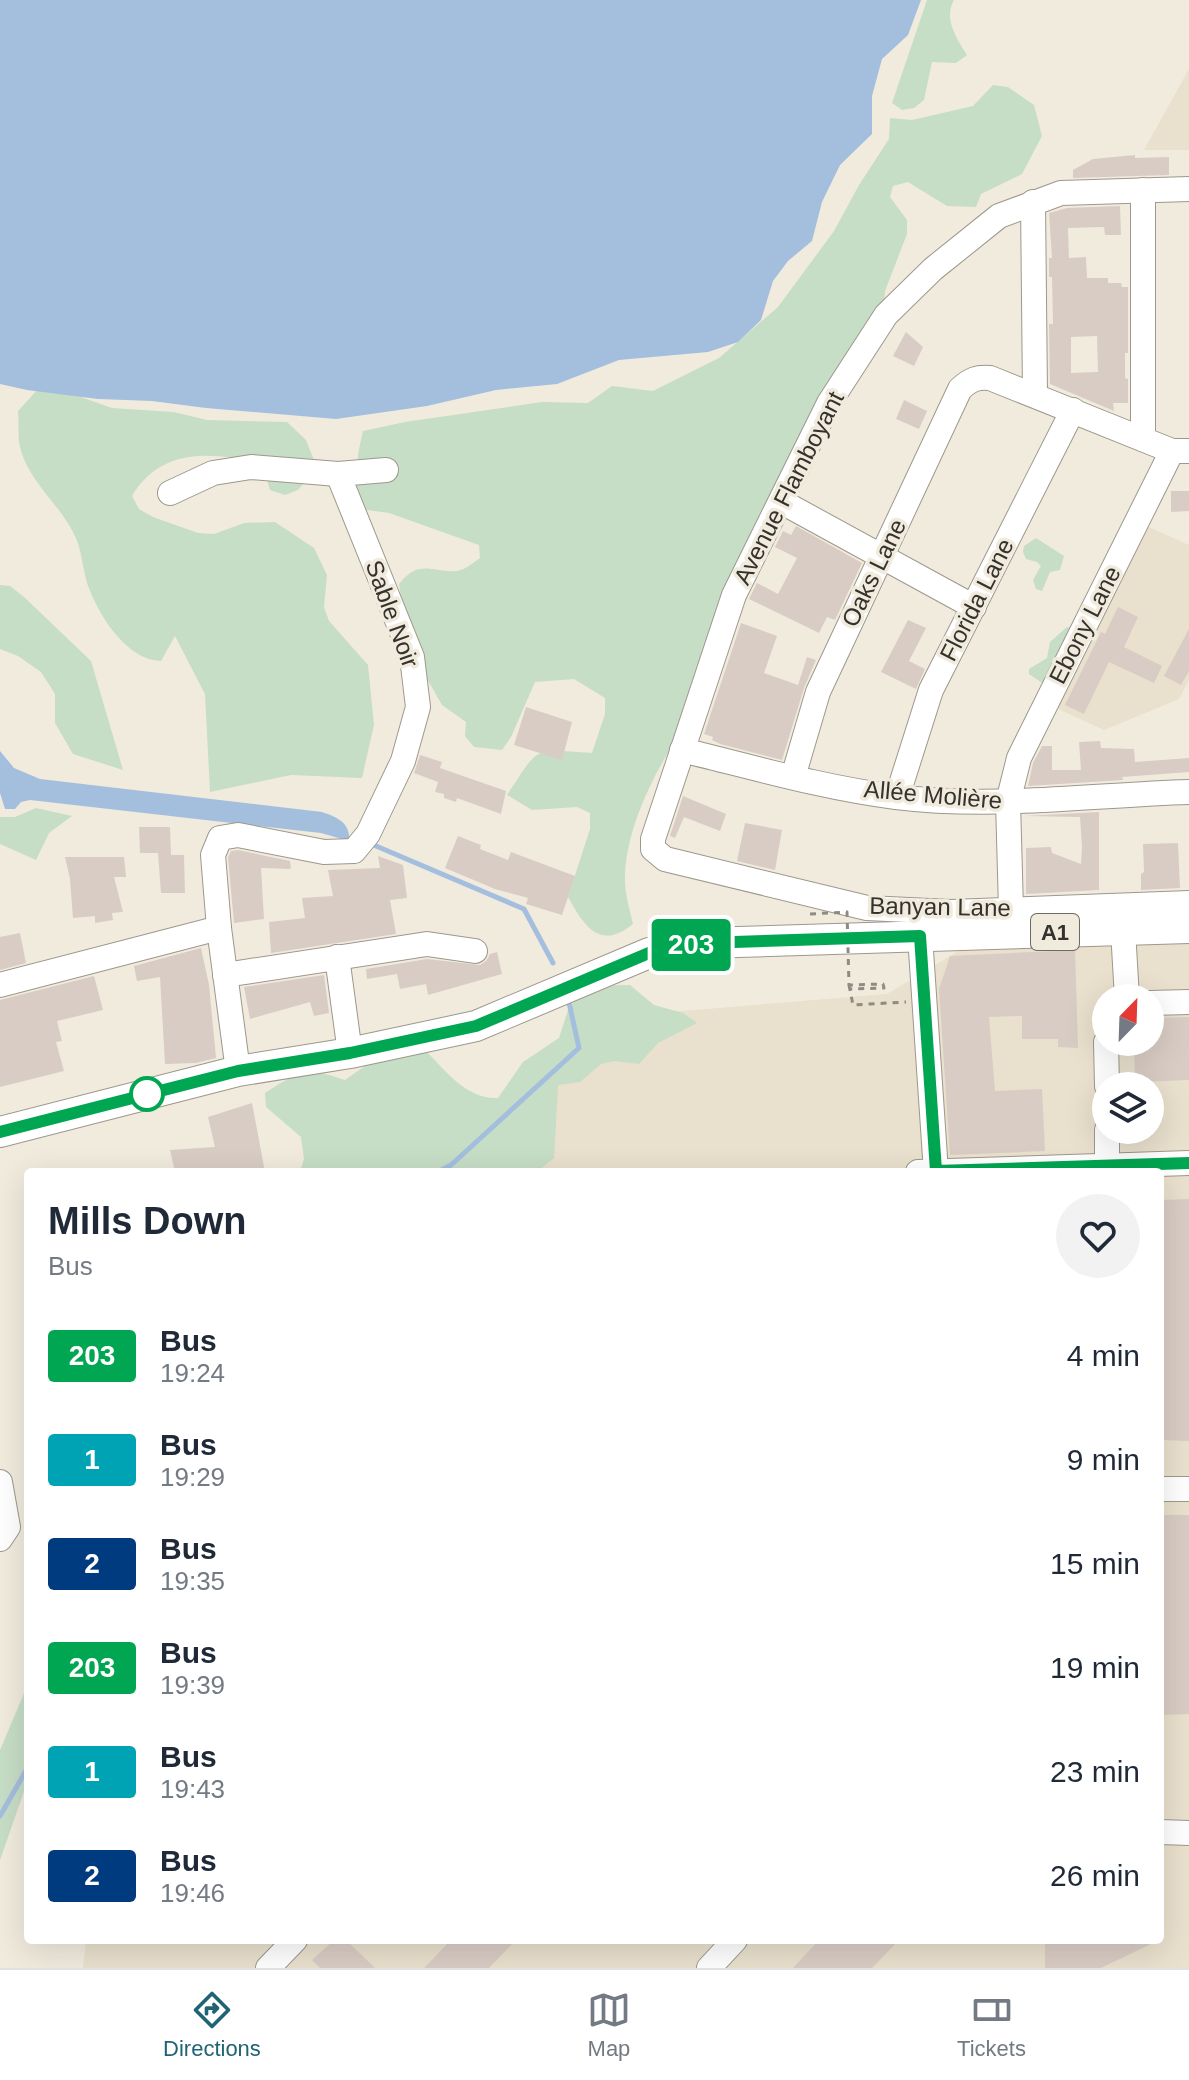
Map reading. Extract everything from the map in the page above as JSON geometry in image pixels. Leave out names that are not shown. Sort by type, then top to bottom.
[{"type":"main road","name":"A1","points":[[0,1132],[238,1071],[350,1053],[476,1026],[649,953],[704,943],[1189,928]]},
{"type":"street","name":"Avenue Flamboyant","points":[[653,849],[653,839],[734,595],[829,403],[886,315],[933,269],[999,216],[1061,193],[1189,189]]},
{"type":"street","points":[[1143,190],[1143,439]]},
{"type":"street","points":[[1033,202],[1035,394],[1180,451]]},
{"type":"street","name":"Oaks Lane","points":[[793,777],[818,692],[960,389],[974,379],[990,378],[1035,394]]},
{"type":"street","name":"Florida Lane","points":[[897,797],[931,690],[1073,410]]},
{"type":"street","name":"Ebony Lane","points":[[1011,909],[1008,802],[1019,758],[1180,451]]},
{"type":"street","points":[[170,493],[213,473],[251,467],[338,474],[386,470]]},
{"type":"street","name":"Sable Noir","points":[[238,1071],[219,928],[213,855],[220,838],[238,835],[324,852],[354,851],[368,834],[403,761],[418,707],[412,657],[338,474]]},
{"type":"street","points":[[782,502],[974,607]]},
{"type":"street","name":"Allée Molière","points":[[682,750],[793,777],[897,797],[1008,802],[1189,792]]},
{"type":"street","name":"Banyan Lane","points":[[653,849],[665,859],[867,908],[951,912],[1189,903]]},
{"type":"street","points":[[0,985],[219,928]]},
{"type":"street","points":[[1123,930],[1126,984]]},
{"type":"street","points":[[920,936],[936,1168]]},
{"type":"street","points":[[225,975],[427,944],[475,951]]},
{"type":"street","points":[[337,957],[350,1053]]},
{"type":"street","points":[[1164,1003],[1189,1002]]},
{"type":"street","points":[[1107,1144],[1107,1166]]},
{"type":"street","points":[[1050,1168],[1189,1163]]},
{"type":"street","points":[[0,1482],[8,1527],[0,1539]]},
{"type":"street","points":[[1164,1489],[1189,1489]]},
{"type":"street","points":[[1164,1832],[1189,1833]]},
{"type":"street","points":[[268,1968],[291,1944]]},
{"type":"street","points":[[709,1968],[731,1944]]},
{"type":"path","points":[[810,914],[847,912],[849,987],[853,1005],[926,1001]]},
{"type":"path","points":[[883,984],[884,988],[849,987],[883,984]]},
{"type":"shaded area","points":[[1189,69],[1189,150],[1144,150]]},
{"type":"shaded area","points":[[1144,525],[1189,545],[1189,680],[1179,699],[1104,730],[1054,707]]},
{"type":"shaded area","points":[[1189,934],[1189,1968],[83,1968],[86,1944],[1164,1944],[1164,1168],[435,1168],[585,1019],[887,994],[980,938]]},
{"type":"green space","points":[[927,0],[954,0],[951,22],[967,55],[956,63],[932,62],[924,100],[914,108],[902,110],[892,103]]},
{"type":"green space","points":[[993,85],[1008,87],[1034,105],[1042,136],[1022,174],[981,194],[976,207],[947,206],[908,182],[893,186],[890,197],[907,220],[907,234],[885,291],[883,314],[863,346],[683,730],[643,802],[626,862],[625,886],[633,924],[611,935],[594,932],[568,897],[590,829],[590,813],[577,807],[532,810],[507,795],[539,754],[547,751],[592,753],[605,714],[605,698],[574,679],[535,682],[511,737],[502,750],[474,747],[465,736],[466,722],[442,705],[408,646],[399,584],[413,571],[420,569],[463,569],[480,558],[479,545],[389,513],[360,509],[357,470],[363,431],[542,402],[588,403],[612,386],[653,391],[719,358],[778,307],[834,231],[889,139],[890,118],[912,120],[973,106]]},
{"type":"green space","points":[[53,387],[112,408],[174,412],[207,420],[287,422],[306,440],[317,468],[298,490],[285,495],[270,490],[262,463],[207,456],[173,461],[158,468],[132,496],[139,509],[153,517],[198,533],[214,534],[244,523],[275,522],[314,548],[327,575],[324,607],[329,621],[368,665],[374,725],[362,778],[291,775],[210,792],[205,694],[175,636],[161,661],[138,654],[109,626],[90,591],[73,532],[22,455],[18,411],[39,388]]},
{"type":"green space","points":[[1036,538],[1064,556],[1060,570],[1050,572],[1042,591],[1036,589],[1033,580],[1041,566],[1026,559],[1023,552],[1024,546]]},
{"type":"green space","points":[[0,585],[10,586],[24,597],[91,661],[123,770],[73,754],[55,723],[55,694],[41,672],[18,656],[0,649]]},
{"type":"green space","points":[[1067,627],[1071,628],[1045,685],[1029,674],[1029,669],[1047,658],[1050,642]]},
{"type":"green space","points":[[36,808],[72,816],[49,833],[36,860],[0,844],[0,817],[15,817]]},
{"type":"green space","points":[[630,985],[654,1005],[683,1013],[697,1023],[658,1043],[639,1064],[614,1061],[601,1064],[580,1082],[558,1085],[554,1158],[542,1168],[301,1168],[304,1159],[301,1137],[266,1107],[265,1093],[303,1073],[321,1073],[345,1080],[379,1056],[424,1049],[466,1089],[498,1098],[523,1062],[559,1038],[568,1010],[584,986]]},
{"type":"green space","points":[[24,1693],[24,1791],[0,1860],[0,1750]]},
{"type":"water","points":[[0,0],[921,0],[908,35],[882,59],[872,96],[872,134],[840,165],[822,202],[812,241],[788,261],[773,281],[761,320],[738,342],[708,352],[619,360],[557,384],[496,390],[427,406],[336,419],[152,401],[98,399],[0,384]]},
{"type":"water","points":[[0,751],[14,768],[40,779],[322,812],[345,825],[349,841],[321,833],[30,800],[21,802],[15,809],[5,809],[0,793]]},
{"type":"building","points":[[1135,155],[1135,158],[1169,157],[1169,175],[1073,178],[1073,170],[1093,159]]},
{"type":"building","points":[[1120,206],[1121,235],[1105,235],[1104,227],[1068,228],[1069,258],[1086,257],[1087,278],[1108,278],[1108,283],[1121,283],[1122,287],[1128,287],[1125,378],[1128,379],[1128,403],[1113,403],[1114,411],[1050,384],[1049,324],[1053,324],[1049,213],[1067,208]],"holes":[[[1097,336],[1098,372],[1071,373],[1071,337]]]},
{"type":"building","points":[[906,332],[923,347],[914,366],[893,356]]},
{"type":"building","points":[[904,400],[927,411],[919,429],[896,419]]},
{"type":"building","points":[[1171,491],[1189,491],[1189,511],[1171,512]]},
{"type":"building","points":[[796,526],[862,563],[835,620],[827,617],[819,633],[749,599],[757,583],[778,594],[797,558],[775,547],[783,531],[791,535]]},
{"type":"building","points":[[1118,607],[1138,617],[1124,647],[1162,666],[1154,683],[1109,662],[1084,714],[1065,705],[1101,632],[1105,634]]},
{"type":"building","points":[[908,620],[926,628],[909,661],[925,669],[916,689],[881,672]]},
{"type":"building","points":[[741,623],[777,636],[764,673],[798,685],[807,657],[816,660],[782,760],[720,744],[704,734]]},
{"type":"building","points":[[1189,629],[1189,671],[1181,685],[1164,676]]},
{"type":"building","points":[[526,707],[572,722],[562,760],[514,745]]},
{"type":"building","points":[[1100,741],[1101,748],[1134,749],[1135,762],[1189,758],[1189,772],[1028,786],[1033,763],[1042,746],[1052,746],[1052,770],[1081,770],[1079,742]]},
{"type":"building","points":[[420,755],[442,762],[440,768],[506,791],[501,814],[457,798],[456,802],[444,798],[444,794],[435,792],[438,782],[414,773]]},
{"type":"building","points":[[683,796],[726,814],[720,831],[684,817],[675,838],[670,836]]},
{"type":"building","points":[[1099,812],[1099,890],[1026,894],[1026,848],[1051,847],[1052,853],[1081,864],[1082,847],[1080,817],[1023,816]]},
{"type":"building","points":[[745,823],[782,830],[775,870],[737,861]]},
{"type":"building","points":[[139,827],[170,827],[171,855],[184,855],[185,893],[161,893],[158,853],[140,853]]},
{"type":"building","points":[[458,836],[508,860],[511,852],[575,876],[562,915],[526,904],[528,898],[495,889],[445,868]]},
{"type":"building","points":[[1178,843],[1180,888],[1141,890],[1143,844]]},
{"type":"building","points":[[231,851],[290,861],[291,869],[261,868],[264,919],[234,923],[228,857]]},
{"type":"building","points":[[378,856],[403,865],[407,898],[390,900],[396,934],[271,953],[269,922],[305,918],[302,898],[333,896],[328,870],[380,868]]},
{"type":"building","points":[[65,857],[124,857],[126,877],[114,877],[123,912],[112,913],[113,920],[95,923],[95,916],[73,918]]},
{"type":"building","points":[[20,933],[26,963],[0,970],[0,937]]},
{"type":"building","points":[[201,948],[209,985],[216,1058],[196,1063],[165,1064],[160,977],[137,981],[134,966]]},
{"type":"building","points":[[1075,950],[1078,1048],[1058,1047],[1058,1039],[1022,1039],[1022,1016],[989,1017],[995,1091],[1042,1089],[1045,1151],[950,1155],[939,989],[950,956]]},
{"type":"building","points":[[497,952],[502,974],[428,995],[426,984],[400,989],[397,974],[367,979],[366,969],[427,959],[480,965],[490,954]]},
{"type":"building","points":[[324,975],[329,1013],[314,1016],[310,1002],[250,1019],[244,987]]},
{"type":"building","points":[[94,976],[103,1010],[57,1021],[62,1041],[56,1042],[64,1071],[0,1087],[0,1000]]},
{"type":"building","points":[[1189,1017],[1189,1080],[1164,1081],[1164,1072],[1135,1072],[1134,1056],[1164,1056],[1164,1018]]},
{"type":"building","points":[[252,1103],[264,1168],[174,1168],[170,1150],[215,1147],[208,1117]]},
{"type":"building","points":[[1189,1199],[1189,1441],[1164,1440],[1164,1200]]},
{"type":"building","points":[[1164,1515],[1189,1515],[1189,1714],[1164,1715]]},
{"type":"building","points":[[330,1944],[350,1944],[375,1968],[320,1968],[312,1960]]},
{"type":"building","points":[[447,1944],[512,1944],[489,1968],[424,1968]]},
{"type":"building","points":[[815,1944],[895,1944],[872,1968],[793,1968]]},
{"type":"building","points":[[1045,1944],[1151,1944],[1101,1968],[1045,1968]]},
{"type":"waterway","points":[[369,843],[524,909],[553,963]]},
{"type":"waterway","points":[[445,1168],[579,1048],[568,998]]},
{"type":"waterway","points":[[0,1816],[24,1774]]},
{"type":"bus line","name":"203","points":[[0,1132],[238,1071],[350,1053],[476,1026],[649,953],[704,943],[920,936],[936,1168]]},
{"type":"bus line","name":"203","points":[[1031,1168],[1189,1163]]}]
